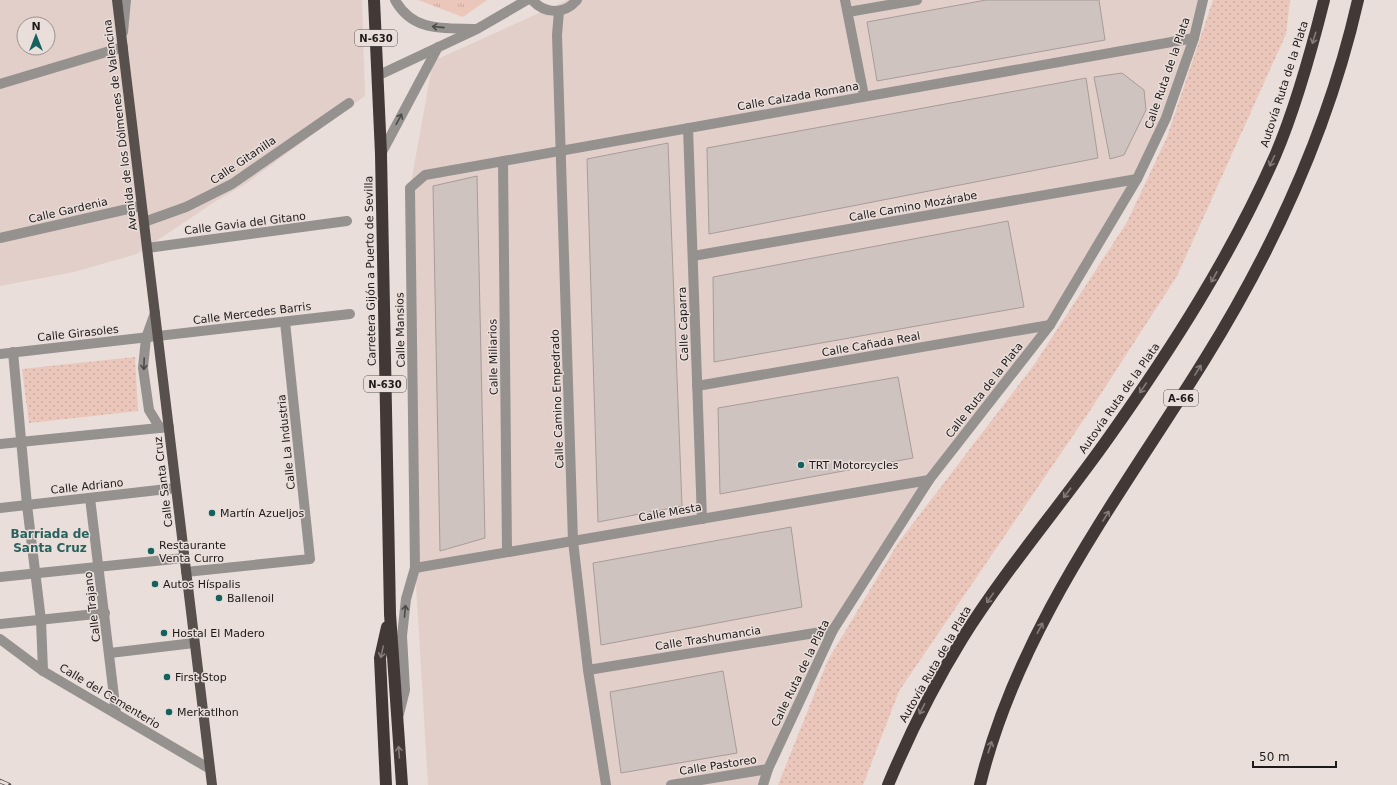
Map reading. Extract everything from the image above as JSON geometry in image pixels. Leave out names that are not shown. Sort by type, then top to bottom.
[{"type":"highway","name":"Carretera Gijón a Puerto de Sevilla","points":[[374,0],[381,154],[390,614],[402,785]]},
{"type":"highway","name":"Autovía Ruta de la Plata","points":[[888,785],[908,736],[962,639],[1011,568],[1117,426],[1169,349],[1209,285],[1238,234],[1281,140],[1294,104],[1324,0]]},
{"type":"highway","name":"A-66","points":[[980,785],[990,747],[1010,694],[1031,645],[1051,606],[1207,357],[1248,285],[1274,235],[1301,175],[1322,121],[1343,57],[1358,0]]},
{"type":"highway","name":"Carretera Gijón a Puerto de Sevilla","points":[[386,785],[380,658],[390,614]]},
{"type":"main road","name":"Avenida de los Dólmenes de Valencina","points":[[117,0],[147,248]]},
{"type":"main road","name":"Calle Santa Cruz","points":[[147,248],[158,336],[164,427],[176,488],[212,785]]},
{"type":"street","points":[[0,84],[122,45],[126,0]]},
{"type":"street","points":[[395,0],[399,8],[412,21],[436,28],[477,29]]},
{"type":"street","points":[[377,76],[477,29],[528,0]]},
{"type":"street","points":[[532,0],[544,10],[559,11],[573,5],[576,0]]},
{"type":"street","points":[[845,0],[864,96]]},
{"type":"street","points":[[848,12],[917,0]]},
{"type":"street","name":"Calle Ruta de la Plata","points":[[763,785],[768,769],[833,630],[929,480],[1050,325],[1137,179],[1166,118],[1194,38],[1203,0]]},
{"type":"street","name":"Calle Camino Empedrado","points":[[559,11],[557,35],[562,150],[573,541],[588,670],[606,785]]},
{"type":"street","name":"Calle Calzada Romana","points":[[410,188],[425,175],[1194,38]]},
{"type":"street","points":[[381,154],[438,48]]},
{"type":"street","name":"Calle Gitanilla","points":[[144,222],[186,207],[232,184],[349,103]]},
{"type":"street","name":"Calle Caparra","points":[[688,128],[702,519]]},
{"type":"street","name":"Calle Miliarios","points":[[503,161],[507,552]]},
{"type":"street","name":"Calle Camino Mozárabe","points":[[693,256],[1137,179]]},
{"type":"street","name":"Calle Mansios","points":[[397,719],[404,690],[402,636],[406,599],[415,568],[410,188]]},
{"type":"street","name":"Calle Gardenia","points":[[0,238],[141,206]]},
{"type":"street","name":"Calle Gavia del Gitano","points":[[147,248],[347,221]]},
{"type":"street","points":[[155,313],[146,338],[144,368],[149,410],[164,427]]},
{"type":"street","name":"Calle Mercedes Barris","points":[[158,336],[350,314]]},
{"type":"street","name":"Calle La Industria","points":[[186,572],[310,559],[285,322]]},
{"type":"street","name":"Calle Cañada Real","points":[[697,386],[1050,325]]},
{"type":"street","name":"Calle Girasoles","points":[[0,354],[158,336]]},
{"type":"street","points":[[14,352],[21,442],[41,620],[43,670]]},
{"type":"street","points":[[0,444],[164,427]]},
{"type":"street","name":"Calle Mesta","points":[[415,568],[929,480]]},
{"type":"street","name":"Calle Adriano","points":[[0,508],[176,488]]},
{"type":"street","name":"Calle Trajano","points":[[90,498],[110,653],[116,713]]},
{"type":"street","points":[[0,577],[184,558]]},
{"type":"street","points":[[0,624],[105,613]]},
{"type":"street","name":"Calle Trashumancia","points":[[588,670],[833,630]]},
{"type":"street","name":"Calle del Cementerio","points":[[0,639],[43,670],[210,769]]},
{"type":"street","points":[[110,653],[194,643]]},
{"type":"street","name":"Calle Pastoreo","points":[[671,785],[768,769]]},
{"type":"shaded area","points":[[0,0],[362,0],[365,96],[247,183],[216,201],[137,254],[74,272],[0,286]]},
{"type":"shaded area","points":[[568,0],[1203,0],[1194,38],[1137,179],[1050,325],[929,480],[833,630],[763,785],[428,785],[415,568],[410,188],[433,61]]},
{"type":"green space","points":[[418,0],[487,0],[463,17]]},
{"type":"green space","points":[[1213,0],[1290,0],[1286,34],[1177,276],[1091,409],[899,691],[863,785],[778,785],[828,660],[898,543],[1034,365],[1127,222],[1167,137]]},
{"type":"green space","points":[[135,357],[138,411],[29,423],[22,369]]},
{"type":"building","points":[[986,0],[1099,0],[1105,40],[877,81],[867,22]]},
{"type":"building","points":[[1122,73],[1144,90],[1146,110],[1124,155],[1110,159],[1094,77]]},
{"type":"building","points":[[1086,78],[1098,158],[709,234],[707,148]]},
{"type":"building","points":[[668,143],[682,506],[598,522],[587,159]]},
{"type":"building","points":[[477,176],[485,538],[440,551],[433,186]]},
{"type":"building","points":[[1008,221],[1024,307],[714,362],[713,277]]},
{"type":"building","points":[[898,377],[913,458],[720,494],[718,408]]},
{"type":"building","points":[[791,527],[802,607],[601,645],[593,563]]},
{"type":"building","points":[[723,671],[737,753],[621,773],[610,692]]},
{"type":"railway","points":[[0,781],[9,785]]},
{"type":"place","name":"TRT Motorcycles","points":[[801,465]]},
{"type":"place","name":"Martín Azueljos","points":[[212,513]]},
{"type":"place","name":"Restaurante Venta Curro","points":[[151,551]]},
{"type":"place","name":"Autos Híspalis","points":[[155,584]]},
{"type":"place","name":"Ballenoil","points":[[219,598]]},
{"type":"place","name":"Hostal El Madero","points":[[164,633]]},
{"type":"place","name":"First Stop","points":[[167,677]]},
{"type":"place","name":"Merkatlhon","points":[[169,712]]},
{"type":"district","name":"Barriada de Santa Cruz","points":[[50,541]]}]
